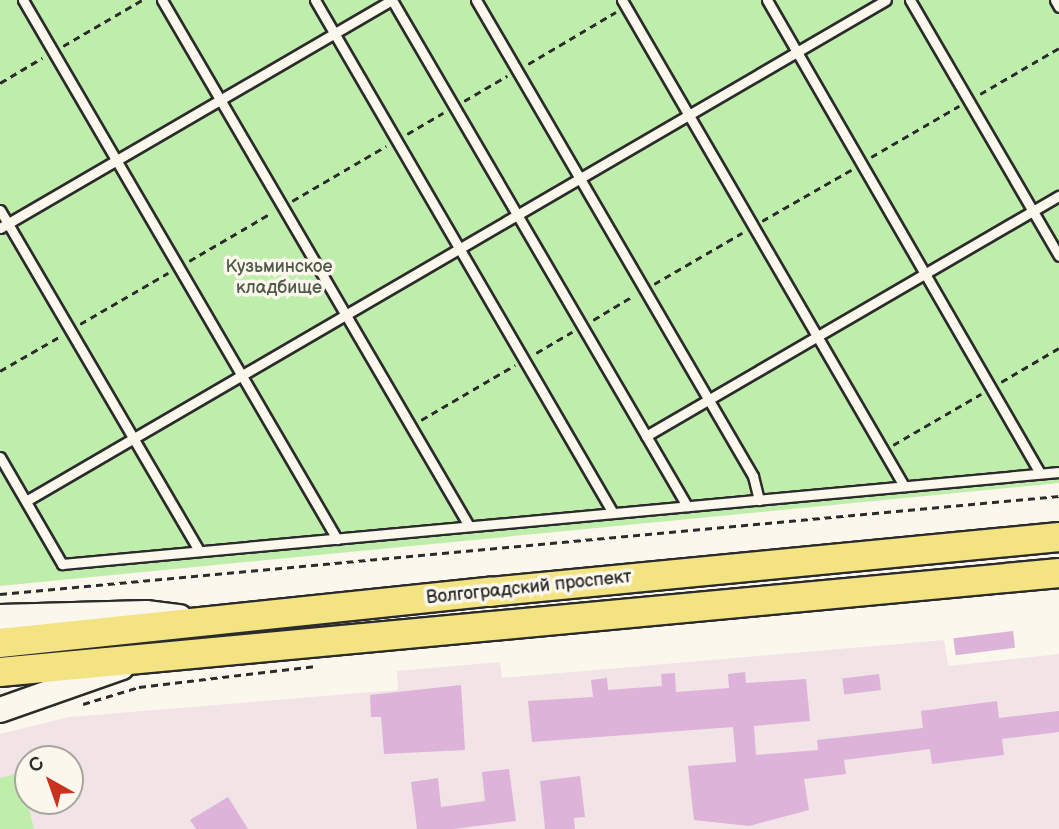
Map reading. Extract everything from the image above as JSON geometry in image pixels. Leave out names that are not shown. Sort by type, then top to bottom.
[{"type":"main road","name":"Волгоградский проспект","points":[[0,643],[464,594],[1059,537]]},
{"type":"main road","name":"Волгоградский проспект","points":[[0,672],[1059,573]]},
{"type":"main road","points":[[0,617],[146,613],[215,622]]},
{"type":"main road","points":[[0,710],[140,661]]},
{"type":"lane","points":[[23,0],[337,539]]},
{"type":"lane","points":[[162,0],[469,526]]},
{"type":"lane","points":[[315,0],[613,513]]},
{"type":"lane","points":[[4,226],[392,0],[687,506]]},
{"type":"lane","points":[[476,0],[709,400],[752,476],[759,500]]},
{"type":"lane","points":[[767,0],[1040,473]]},
{"type":"lane","points":[[26,501],[886,0]]},
{"type":"lane","points":[[910,0],[1059,256]]},
{"type":"lane","points":[[1055,0],[1059,7]]},
{"type":"lane","points":[[624,3],[904,486]]},
{"type":"lane","points":[[646,436],[1059,196]]},
{"type":"lane","points":[[0,210],[4,226],[70,330],[199,551]]},
{"type":"lane","points":[[0,457],[62,564],[1059,472]]},
{"type":"path","points":[[0,83],[142,0]]},
{"type":"path","points":[[0,371],[516,70],[624,3]]},
{"type":"path","points":[[410,426],[1059,48]]},
{"type":"path","points":[[884,450],[1059,348]]},
{"type":"path","points":[[0,594],[1059,496]]},
{"type":"path","points":[[76,706],[139,687],[325,665]]},
{"type":"shaded area","points":[[944,640],[948,666],[1059,654],[1059,829],[0,829],[0,734],[69,717],[398,690],[397,671],[500,662],[502,678]]},
{"type":"green space","name":"Кузьминское кладбище","points":[[0,0],[1059,0],[1059,483],[0,586]]},
{"type":"green space","points":[[14,774],[14,815],[30,815],[34,829],[0,829],[0,778]]},
{"type":"building","points":[[1013,631],[1015,648],[956,655],[953,638]]},
{"type":"building","points":[[745,672],[746,683],[806,679],[810,721],[754,726],[756,755],[818,750],[817,740],[923,728],[921,711],[997,701],[999,718],[1059,711],[1059,732],[1002,739],[1004,755],[932,764],[930,749],[844,760],[846,774],[804,779],[809,810],[749,826],[694,820],[688,766],[736,762],[733,727],[532,742],[528,701],[593,697],[591,680],[607,678],[608,690],[662,686],[661,674],[675,673],[676,692],[729,688],[728,674]]},
{"type":"building","points":[[879,674],[881,690],[844,694],[842,679]]},
{"type":"building","points":[[461,685],[465,750],[384,754],[381,717],[371,717],[370,695]]},
{"type":"building","points":[[509,769],[516,821],[453,829],[417,829],[411,782],[438,778],[441,807],[485,801],[482,772]]},
{"type":"building","points":[[580,776],[585,817],[574,818],[575,829],[545,829],[540,781]]},
{"type":"building","points":[[228,797],[248,829],[196,829],[190,820]]}]
